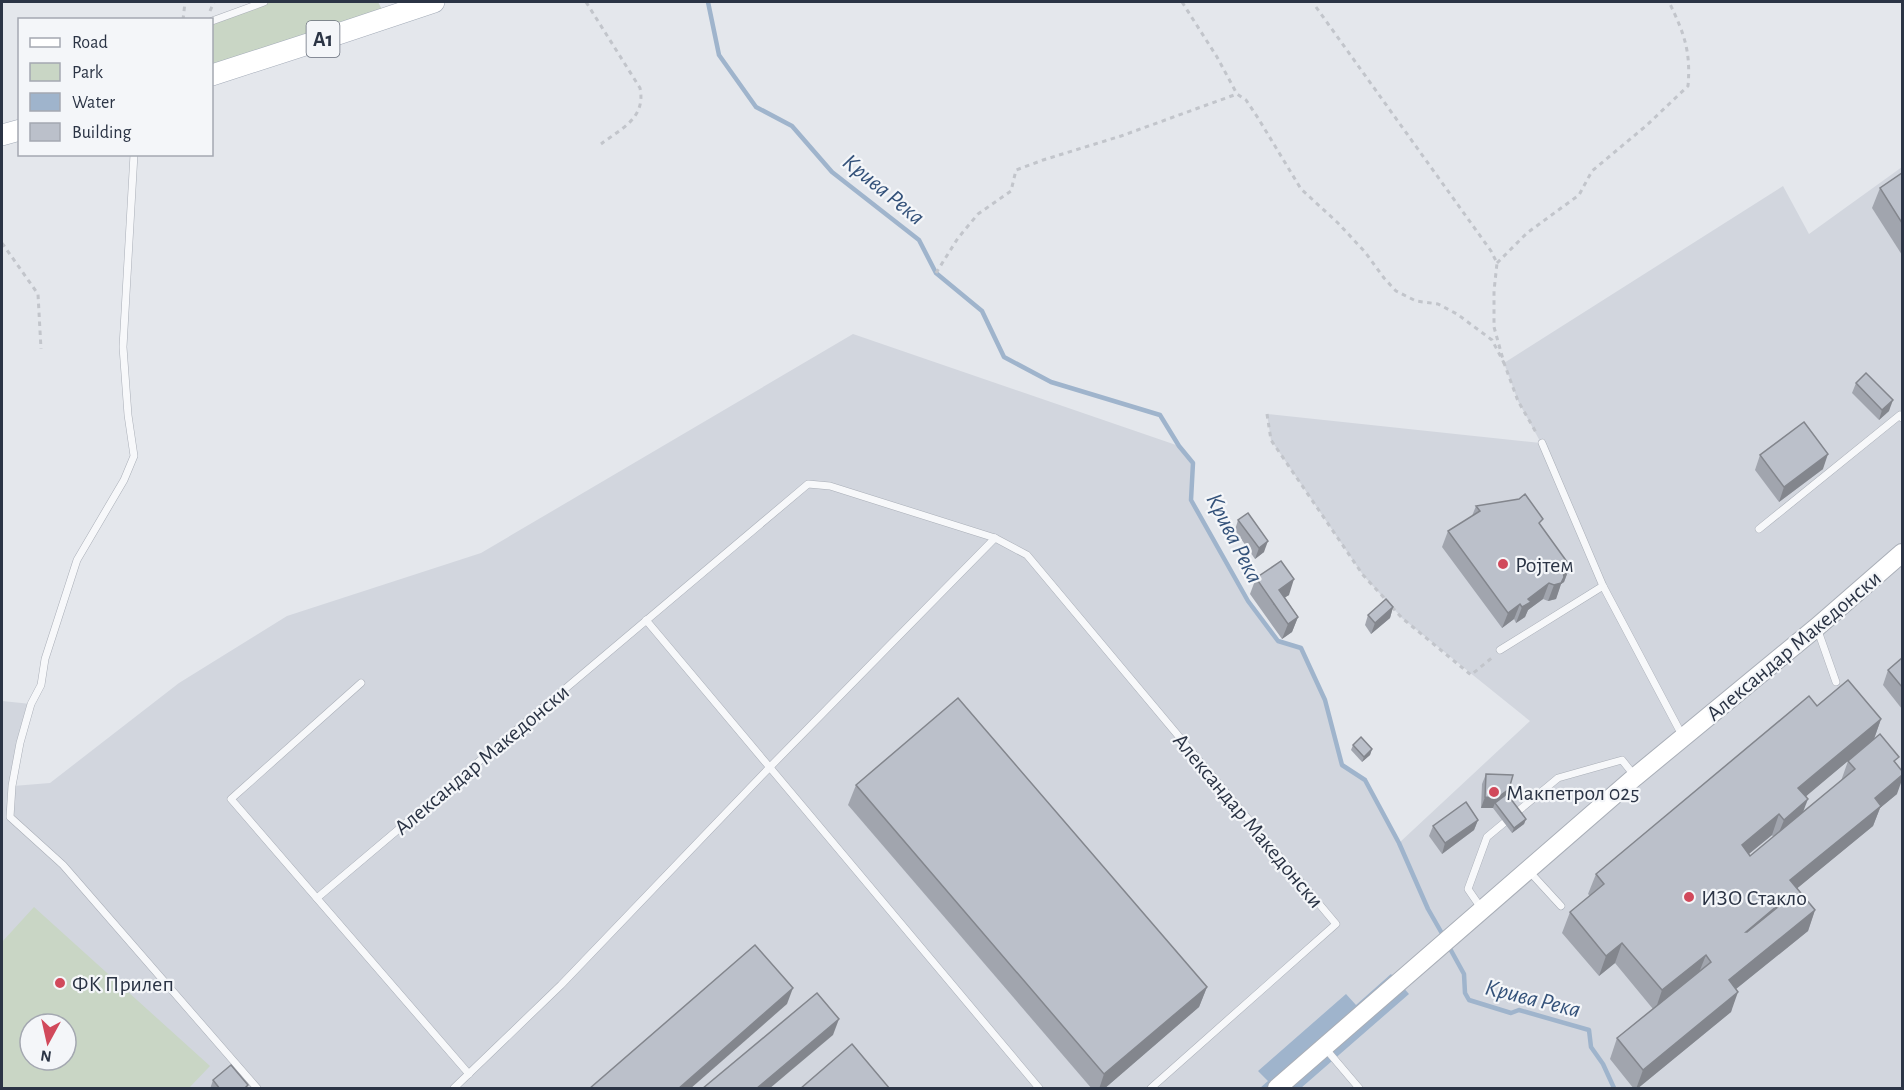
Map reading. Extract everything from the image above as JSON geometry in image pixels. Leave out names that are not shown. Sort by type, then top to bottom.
[{"type":"main road","name":"A1","points":[[213,75],[434,2]]},
{"type":"main road","points":[[2,135],[18,131]]},
{"type":"main road","name":"Александар Македонски","points":[[1325,1048],[1635,777],[1817,627],[1902,553]]},
{"type":"main road","points":[[1277,1089],[1325,1048]]},
{"type":"lane","points":[[213,21],[264,2]]},
{"type":"lane","points":[[134,156],[123,347],[128,415],[134,456],[124,480],[77,561],[45,659],[41,685],[31,704],[20,743],[12,786],[10,817],[63,865],[257,1089]]},
{"type":"lane","points":[[1759,530],[1900,415],[1902,418]]},
{"type":"lane","name":"Александар Македонски","points":[[1542,443],[1603,586],[1683,737]]},
{"type":"lane","name":"Александар Македонски","points":[[317,898],[808,484],[830,486],[995,538],[1027,555],[1336,924],[1151,1089]]},
{"type":"lane","points":[[454,1089],[561,985],[769,768],[995,538]]},
{"type":"lane","points":[[1500,651],[1603,586]]},
{"type":"lane","points":[[646,620],[1039,1089]]},
{"type":"lane","points":[[1817,627],[1836,682]]},
{"type":"lane","points":[[361,683],[231,799],[469,1074]]},
{"type":"lane","points":[[1483,910],[1468,889],[1487,837],[1558,778],[1622,760],[1635,777]]},
{"type":"lane","points":[[1528,870],[1561,906]]},
{"type":"lane","points":[[1325,1048],[1359,1089]]},
{"type":"path","points":[[183,18],[185,2]]},
{"type":"path","points":[[586,2],[640,88],[642,98],[642,104],[636,116],[601,144]]},
{"type":"path","points":[[1182,2],[1237,93],[1246,100],[1258,118],[1300,189],[1338,223],[1396,291],[1416,301],[1438,304],[1457,314],[1492,340],[1504,363]]},
{"type":"path","points":[[1497,263],[1527,234],[1579,195],[1592,171],[1647,125],[1688,86],[1690,64],[1683,31],[1670,2]]},
{"type":"path","points":[[1316,7],[1486,243],[1497,263],[1494,327],[1518,401],[1542,443]]},
{"type":"path","points":[[936,273],[958,238],[978,214],[1011,191],[1016,171],[1237,93]]},
{"type":"path","points":[[2,243],[38,294],[41,349]]},
{"type":"path","points":[[1267,414],[1271,440],[1364,575],[1402,618],[1471,675],[1500,651]]},
{"type":"shaded area","points":[[1902,167],[1902,1088],[2,1088],[2,701],[31,704],[13,786],[50,783],[179,683],[287,616],[481,553],[853,334],[1179,446],[1193,463],[1192,501],[1248,601],[1278,641],[1301,648],[1325,700],[1342,765],[1365,780],[1399,843],[1530,721],[1402,618],[1363,575],[1271,440],[1267,414],[1541,443],[1518,401],[1504,363],[1783,186],[1809,234]]},
{"type":"green space","points":[[264,2],[378,2],[386,17],[213,75],[213,21]]},
{"type":"green space","name":"ФК Прилеп","points":[[34,907],[210,1066],[189,1088],[2,1088],[2,942]]},
{"type":"water","points":[[1391,974],[1409,994],[1301,1088],[1260,1088],[1268,1081],[1258,1071],[1346,994],[1356,1005]]},
{"type":"building","points":[[1902,173],[1902,223],[1880,188]]},
{"type":"building","points":[[1866,373],[1893,400],[1882,410],[1856,383]]},
{"type":"building","points":[[1804,422],[1828,454],[1784,487],[1760,455]]},
{"type":"building","name":"Ројтем","points":[[1525,494],[1543,519],[1539,523],[1570,566],[1563,572],[1564,577],[1561,583],[1554,585],[1549,583],[1528,599],[1531,602],[1522,607],[1520,604],[1508,613],[1448,531],[1480,511],[1476,506],[1519,499]]},
{"type":"building","points":[[1248,513],[1268,541],[1259,548],[1238,520]]},
{"type":"building","points":[[1281,561],[1294,579],[1279,590],[1298,617],[1288,624],[1256,578]]},
{"type":"building","points":[[1386,599],[1393,607],[1375,623],[1368,615]]},
{"type":"building","points":[[1902,658],[1902,687],[1888,670]]},
{"type":"building","name":"ИЗО Стакло","points":[[1848,680],[1881,719],[1798,788],[1808,799],[1784,820],[1779,814],[1742,845],[1750,856],[1855,769],[1848,761],[1880,734],[1899,757],[1894,761],[1902,771],[1902,775],[1875,798],[1881,806],[1790,880],[1815,910],[1729,980],[1738,992],[1643,1070],[1617,1038],[1711,962],[1706,955],[1662,990],[1622,943],[1606,956],[1570,912],[1604,884],[1596,874],[1809,696],[1817,706]],"holes":[[[1783,901],[1747,932],[1746,932]]]},
{"type":"building","points":[[958,698],[1207,987],[1104,1074],[856,785]]},
{"type":"building","points":[[1361,737],[1372,749],[1364,757],[1353,745]]},
{"type":"building","points":[[1486,774],[1513,775],[1509,789],[1497,798],[1485,797]]},
{"type":"building","points":[[1507,794],[1526,819],[1514,828],[1495,803]]},
{"type":"building","points":[[1466,802],[1478,820],[1445,843],[1433,826]]},
{"type":"building","points":[[755,945],[793,988],[678,1089],[589,1089]]},
{"type":"building","points":[[817,993],[839,1019],[756,1089],[702,1089]]},
{"type":"building","points":[[852,1044],[890,1089],[800,1089]]},
{"type":"building","points":[[231,1065],[248,1085],[244,1089],[220,1089],[213,1080]]},
{"type":"waterway","name":"Крива Река","points":[[708,2],[719,55],[756,107],[792,126],[832,172],[919,240],[936,273],[982,311],[1004,357],[1051,382],[1160,415],[1179,446],[1193,463],[1191,500],[1248,601],[1278,641],[1301,648],[1325,700],[1342,765],[1365,780],[1399,843],[1428,909],[1444,937]]},
{"type":"waterway","name":"Крива Река","points":[[1448,945],[1464,974],[1465,993],[1469,1000],[1511,1013],[1519,1010],[1589,1030],[1591,1047],[1603,1064],[1614,1088]]},
{"type":"place","name":"Ројтем","points":[[1503,564]]},
{"type":"place","name":"Макпетрол 025","points":[[1494,792]]},
{"type":"place","name":"ИЗО Стакло","points":[[1689,897]]},
{"type":"place","name":"ФК Прилеп","points":[[60,983]]}]
